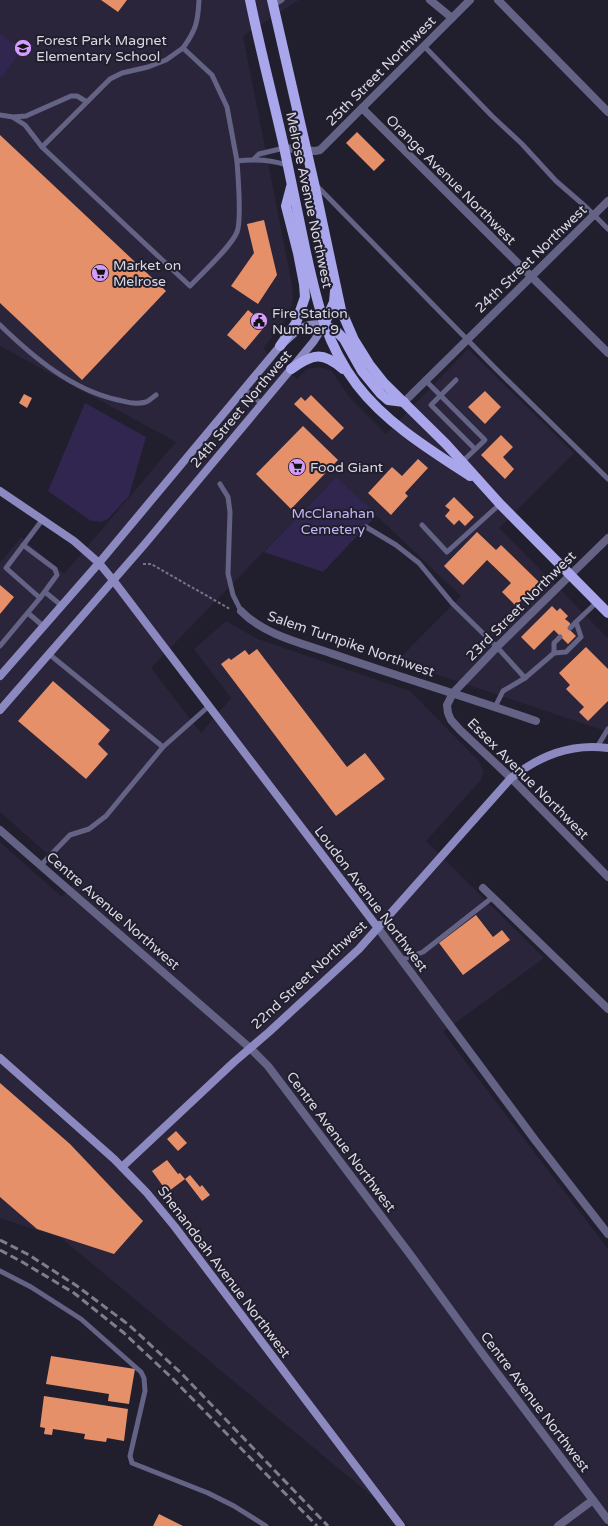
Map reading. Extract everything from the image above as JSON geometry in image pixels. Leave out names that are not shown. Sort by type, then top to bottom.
[{"type":"main road","name":"Melrose Avenue Northwest","points":[[250,0],[284,148],[316,300],[333,346],[350,375],[369,399],[398,426],[438,456],[480,482]]},
{"type":"main road","name":"Melrose Avenue Northwest","points":[[275,2],[341,310],[354,340],[369,364],[384,383],[462,462],[500,504],[608,613]]},
{"type":"main road","points":[[280,346],[296,323],[305,297],[298,252],[286,206],[291,185]]},
{"type":"main road","points":[[335,280],[334,302],[324,325],[335,330],[344,339],[362,370],[381,394],[388,400],[404,402]]},
{"type":"main road","points":[[291,369],[304,360],[316,356],[328,358],[334,361],[350,375]]},
{"type":"street","points":[[430,0],[452,18]]},
{"type":"street","name":"25th Street Northwest","points":[[284,148],[320,150],[470,0]]},
{"type":"street","points":[[498,0],[608,112]]},
{"type":"street","name":"Orange Avenue Northwest","points":[[362,108],[608,353]]},
{"type":"street","name":"24th Street Northwest","points":[[404,402],[608,201]]},
{"type":"street","name":"24th Street Northwest","points":[[0,676],[99,563],[245,390],[280,346],[299,329],[306,325],[316,323],[324,325],[314,341],[291,369],[114,580],[0,710]]},
{"type":"street","points":[[0,491],[74,541],[99,563],[114,580]]},
{"type":"street","name":"23rd Street Northwest","points":[[453,693],[497,647],[608,538]]},
{"type":"street","name":"Loudon Avenue Northwest","points":[[114,580],[378,928],[534,1140],[608,1234]]},
{"type":"street","name":"Salem Turnpike Northwest","points":[[241,611],[258,626],[280,635],[371,667],[536,721]]},
{"type":"street","name":"Essex Avenue Northwest","points":[[453,693],[447,705],[451,720],[607,875]]},
{"type":"street","name":"22nd Street Northwest","points":[[122,1167],[359,948],[511,778],[528,766],[551,754],[578,748],[608,748]]},
{"type":"street","name":"Centre Avenue Northwest","points":[[0,830],[250,1048],[268,1066],[608,1520]]},
{"type":"street","points":[[483,888],[608,1008]]},
{"type":"street","name":"Shenandoah Avenue Northwest","points":[[0,1058],[122,1167],[147,1193],[175,1227],[400,1526]]},
{"type":"street","points":[[558,1526],[593,1500]]},
{"type":"lane","points":[[42,148],[110,79],[122,73],[148,67],[166,60],[183,48],[191,36],[198,20],[199,0]]},
{"type":"lane","points":[[424,46],[492,116],[522,144],[556,181],[608,229]]},
{"type":"lane","points":[[13,117],[25,126],[42,148],[190,286],[229,244],[237,232],[239,198],[238,161],[227,107],[212,75],[183,48]]},
{"type":"lane","points":[[0,115],[13,117],[26,116],[71,96],[77,96],[87,102]]},
{"type":"lane","points":[[254,159],[258,154],[284,148]]},
{"type":"lane","points":[[238,161],[254,159],[261,162],[274,162],[287,166]]},
{"type":"lane","points":[[314,183],[495,368],[608,479]]},
{"type":"lane","points":[[0,325],[45,364],[76,385],[106,398],[133,404],[146,402],[156,395]]},
{"type":"lane","points":[[456,380],[431,405],[476,449]]},
{"type":"lane","points":[[426,381],[485,440],[462,462]]},
{"type":"lane","points":[[245,390],[262,404]]},
{"type":"lane","name":"Salem Turnpike Northwest","points":[[220,484],[228,497],[230,512],[228,574],[233,595],[241,611]]},
{"type":"lane","points":[[422,524],[447,552],[500,504]]},
{"type":"lane","points":[[40,598],[6,568],[43,519]]},
{"type":"lane","points":[[366,527],[396,545],[419,563],[452,603],[497,647],[525,678]]},
{"type":"lane","points":[[0,646],[46,592],[57,575],[55,569],[23,545]]},
{"type":"lane","points":[[46,592],[61,605]]},
{"type":"lane","points":[[570,628],[597,602]]},
{"type":"lane","points":[[28,613],[43,626]]},
{"type":"lane","points":[[495,707],[503,691],[525,678],[554,652],[566,652],[580,637],[576,622]]},
{"type":"lane","points":[[554,652],[554,643],[560,637]]},
{"type":"lane","points":[[49,654],[164,747]]},
{"type":"lane","points":[[41,865],[70,835],[89,828],[106,816],[164,747],[209,706]]},
{"type":"lane","points":[[597,747],[608,729]]},
{"type":"lane","points":[[402,960],[423,952],[493,897]]},
{"type":"lane","points":[[0,1270],[31,1287],[81,1319],[141,1372],[144,1378],[145,1391],[130,1456],[132,1463],[208,1493],[234,1506],[266,1526]]},
{"type":"path","points":[[143,564],[150,564],[233,610],[241,611]]},
{"type":"shaded area","points":[[0,0],[299,0],[243,36],[292,284],[293,299],[288,316],[263,349],[297,379],[307,369],[319,367],[331,370],[350,398],[386,434],[468,349],[574,453],[499,528],[608,638],[608,732],[397,661],[461,596],[336,477],[151,668],[201,733],[231,698],[194,649],[226,621],[258,639],[410,691],[477,759],[484,771],[481,780],[426,841],[544,958],[443,1032],[608,1249],[608,1526],[408,1526],[61,1238],[0,1218],[0,842],[62,897],[77,880],[0,812],[0,563],[21,537],[64,574],[176,442],[0,346]]},
{"type":"green space","points":[[0,34],[18,46],[19,53],[3,76],[0,77]]},
{"type":"green space","points":[[85,403],[146,437],[129,496],[108,519],[101,522],[91,521],[48,491]]},
{"type":"green space","name":"McClanahan Cemetery","points":[[336,477],[377,515],[323,572],[264,552]]},
{"type":"building","points":[[101,0],[127,0],[118,12]]},
{"type":"building","points":[[357,132],[385,160],[374,171],[346,143]]},
{"type":"building","points":[[0,135],[166,291],[82,380],[0,303]]},
{"type":"building","points":[[264,220],[277,275],[258,304],[231,286],[254,253],[247,224]]},
{"type":"building","points":[[248,310],[266,325],[245,350],[227,335]]},
{"type":"building","points":[[485,391],[501,407],[485,424],[468,407]]},
{"type":"building","points":[[24,394],[32,398],[27,408],[19,403]]},
{"type":"building","points":[[311,395],[344,428],[332,440],[294,404],[301,397],[305,401]]},
{"type":"building","name":"Food Giant","points":[[303,426],[338,460],[291,509],[256,474]]},
{"type":"building","points":[[501,435],[513,447],[503,457],[514,469],[505,479],[481,455]]},
{"type":"building","points":[[418,459],[428,468],[405,493],[408,496],[391,515],[368,493],[392,467],[402,476]]},
{"type":"building","points":[[454,497],[474,517],[465,526],[459,520],[454,525],[445,516],[450,510],[445,506]]},
{"type":"building","points":[[477,532],[496,550],[501,545],[539,582],[516,606],[502,592],[511,583],[487,560],[463,585],[444,566]]},
{"type":"building","points":[[0,585],[14,597],[0,614]]},
{"type":"building","points":[[552,606],[557,611],[560,608],[568,616],[565,619],[570,623],[570,630],[576,636],[568,644],[554,630],[534,650],[521,637]]},
{"type":"building","points":[[586,647],[608,669],[608,701],[588,721],[579,712],[584,707],[566,689],[570,685],[559,673]]},
{"type":"building","points":[[257,649],[347,767],[365,753],[385,779],[336,816],[221,664],[229,658],[231,660],[245,650],[249,655]]},
{"type":"building","points":[[53,681],[110,730],[98,744],[108,754],[86,779],[18,721]]},
{"type":"building","points":[[476,915],[493,937],[502,930],[510,940],[463,975],[439,943]]},
{"type":"building","points":[[0,1083],[70,1144],[143,1221],[114,1254],[37,1229],[0,1197]]},
{"type":"building","points":[[176,1131],[187,1143],[178,1151],[167,1139]]},
{"type":"building","points":[[167,1160],[178,1174],[180,1173],[185,1179],[169,1191],[166,1188],[165,1189],[152,1171]]},
{"type":"building","points":[[190,1175],[200,1187],[202,1185],[210,1195],[202,1201],[185,1179]]},
{"type":"building","points":[[51,1356],[135,1369],[129,1404],[108,1401],[109,1394],[46,1384]]},
{"type":"building","points":[[44,1396],[128,1409],[124,1441],[107,1438],[106,1442],[84,1439],[85,1434],[53,1429],[52,1435],[44,1434],[45,1428],[40,1427]]},
{"type":"building","points":[[159,1514],[183,1526],[153,1526]]},
{"type":"railway","points":[[0,1240],[29,1255],[77,1286],[129,1325],[181,1373],[328,1526]]},
{"type":"railway","points":[[0,1250],[74,1293],[124,1333],[174,1380],[317,1526]]},
{"type":"place","name":"Forest Park Magnet Elementary School","points":[[23,48]]},
{"type":"place","name":"Market on Melrose","points":[[100,273]]},
{"type":"place","name":"Fire Station Number 9","points":[[259,321]]},
{"type":"place","name":"Food Giant","points":[[297,467]]}]
